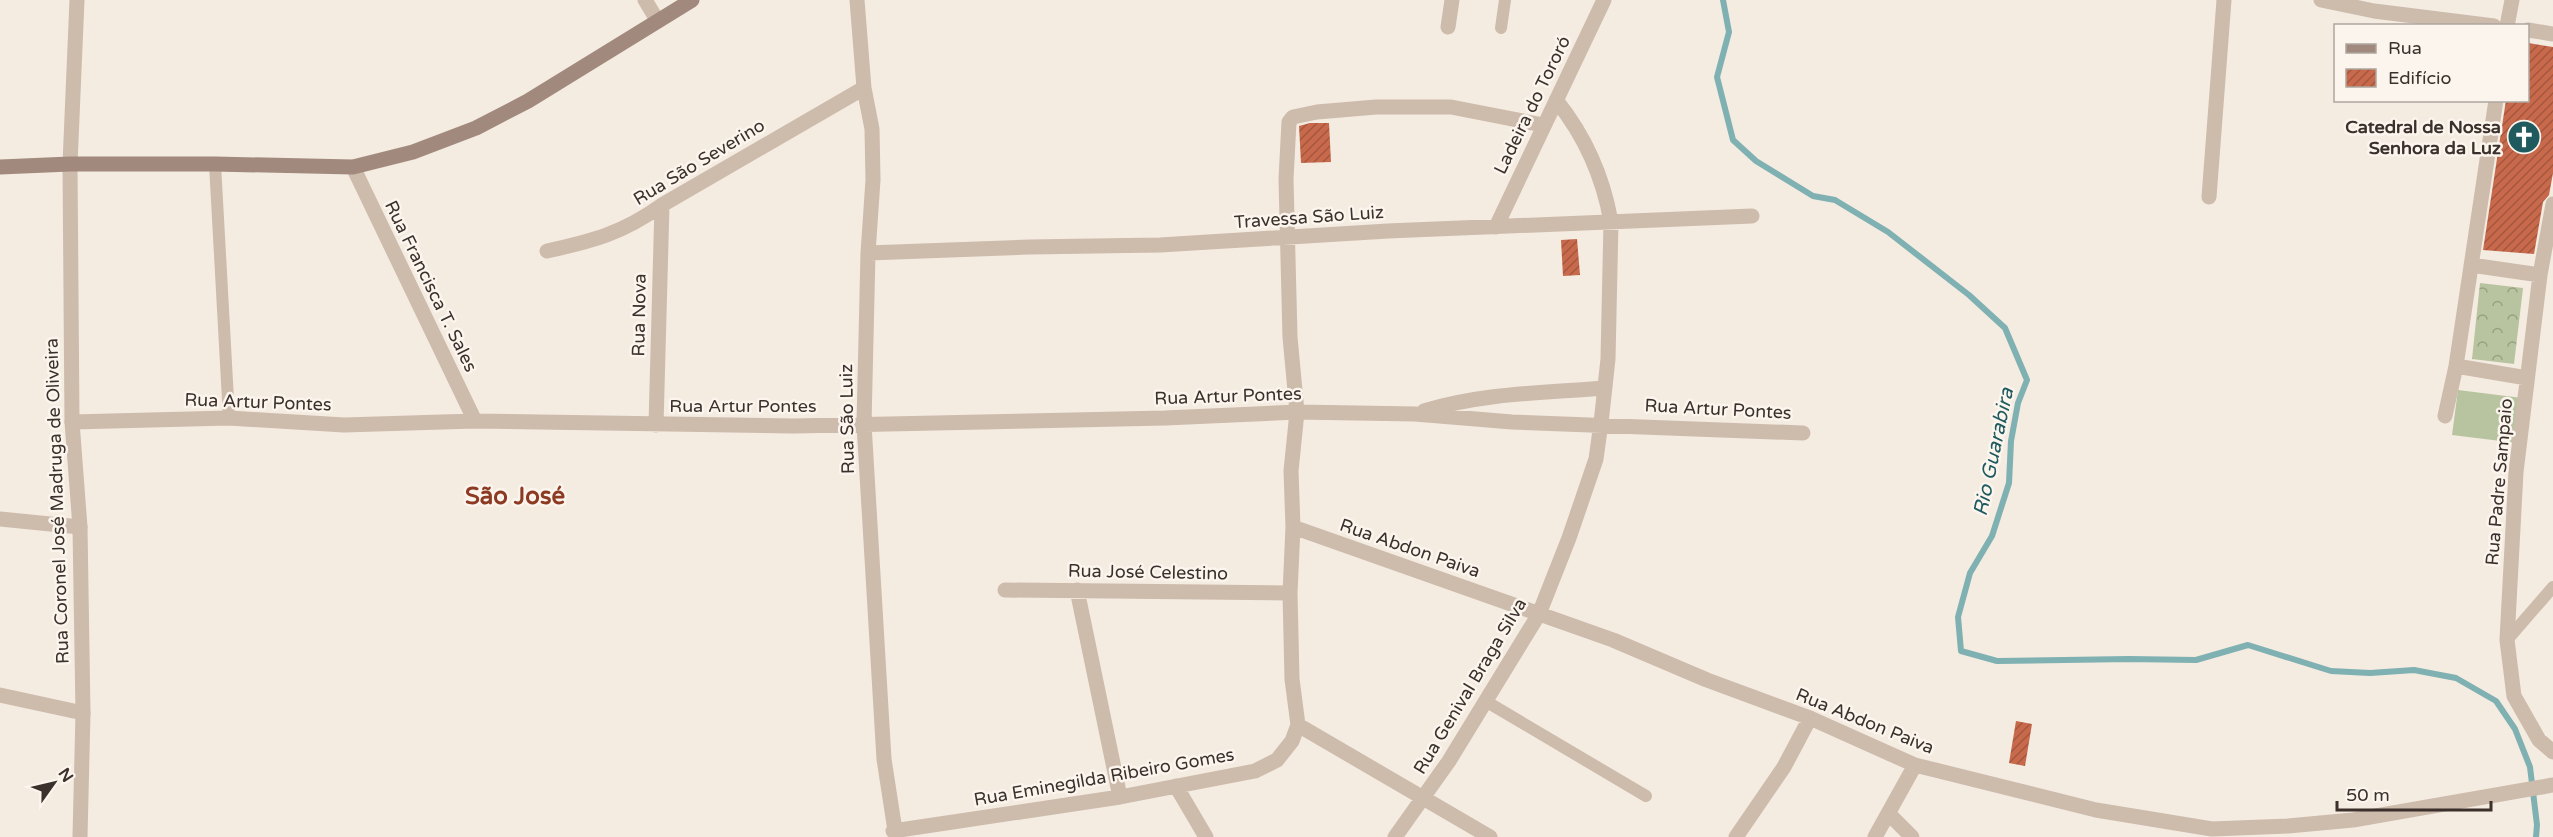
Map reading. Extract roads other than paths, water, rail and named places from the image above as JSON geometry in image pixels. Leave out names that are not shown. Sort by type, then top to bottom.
[{"type":"main road","points":[[0,167],[70,164],[353,167],[413,152],[476,128],[528,101],[692,0]]},
{"type":"street","name":"Rua Coronel José Madruga de Oliveira","points":[[77,0],[70,164],[72,422],[80,527],[82,713],[80,837]]},
{"type":"street","points":[[645,0],[657,20]]},
{"type":"street","name":"Rua São Luiz","points":[[857,0],[864,88],[872,129],[873,180],[868,253],[864,424],[882,725],[895,834]]},
{"type":"street","points":[[1448,27],[1452,0]]},
{"type":"street","name":"Ladeira do Tororó","points":[[1496,227],[1604,0]]},
{"type":"street","points":[[2209,197],[2224,0]]},
{"type":"street","points":[[2321,0],[2374,11],[2478,24]]},
{"type":"street","points":[[2507,24],[2512,0]]},
{"type":"street","points":[[2529,30],[2553,34]]},
{"type":"street","name":"Rua São Severino","points":[[547,251],[595,241],[642,220],[662,206],[864,88]]},
{"type":"street","name":"Rua Genival Braga Silva","points":[[1395,837],[1487,702],[1539,614],[1569,538],[1596,459],[1608,359],[1611,222],[1607,200],[1587,144],[1556,100]]},
{"type":"street","points":[[2445,416],[2456,366],[2496,102]]},
{"type":"street","points":[[1491,837],[1298,725],[1292,679],[1290,593],[1293,527],[1291,471],[1297,412],[1290,337],[1287,168],[1289,122],[1294,117],[1317,112],[1376,107],[1451,107],[1543,125]]},
{"type":"street","name":"Rua Francisca T. Sales","points":[[353,167],[475,421]]},
{"type":"street","name":"Rua Padre Sampaio","points":[[2553,204],[2549,239],[2540,274],[2516,472],[2507,640],[2514,696],[2540,740],[2553,752]]},
{"type":"street","name":"Rua Nova","points":[[656,425],[662,206]]},
{"type":"street","name":"Travessa São Luiz","points":[[868,253],[1029,246],[1160,245],[1388,231],[1752,216]]},
{"type":"street","points":[[2471,265],[2540,274]]},
{"type":"street","points":[[2456,366],[2527,378]]},
{"type":"street","name":"Rua Artur Pontes","points":[[1415,414],[1444,405],[1496,396],[1605,388]]},
{"type":"street","name":"Rua Artur Pontes","points":[[72,422],[229,418],[344,424],[475,421],[656,425],[864,424],[1165,418],[1297,412],[1415,414],[1512,422],[1601,423],[1803,433]]},
{"type":"street","points":[[0,519],[80,527]]},
{"type":"street","name":"Rua Abdon Paiva","points":[[1293,527],[1613,640],[1707,680],[1810,718],[1915,765],[2096,810],[2210,833],[2353,820],[2553,785]]},
{"type":"street","name":"Rua José Celestino","points":[[1005,590],[1172,594],[1290,593]]},
{"type":"street","points":[[1077,590],[1120,797]]},
{"type":"street","points":[[0,695],[82,713]]},
{"type":"street","points":[[1736,837],[1784,768],[1810,718]]},
{"type":"street","name":"Rua Eminegilda Ribeiro Gomes","points":[[895,834],[1120,797],[1263,768],[1277,760],[1286,751],[1298,725]]},
{"type":"street","points":[[1875,837],[1915,765]]},
{"type":"street","points":[[1176,786],[1206,837]]},
{"type":"street","points":[[1889,814],[1912,837]]},
{"type":"lane","points":[[1501,28],[1505,0]]},
{"type":"lane","points":[[215,164],[229,418]]},
{"type":"lane","points":[[2507,640],[2553,587]]},
{"type":"lane","points":[[1487,702],[1646,796]]},
{"type":"waterway","name":"Rio Guarabira","points":[[1723,0],[1729,32],[1717,77],[1733,140],[1756,161],[1813,196],[1835,200],[1888,232],[1969,295],[2005,328],[2027,380],[2018,403],[2011,441],[2009,483],[1992,536],[1970,573],[1958,617],[1961,651],[1997,661],[2196,660],[2248,645],[2331,671],[2370,673],[2414,670],[2456,678],[2496,701],[2515,729],[2530,767],[2537,825],[2536,837]]},
{"type":"place","name":"Catedral de Nossa Senhora da Luz","points":[[2524,137]]},
{"type":"district","name":"São José","points":[[515,496]]}]
